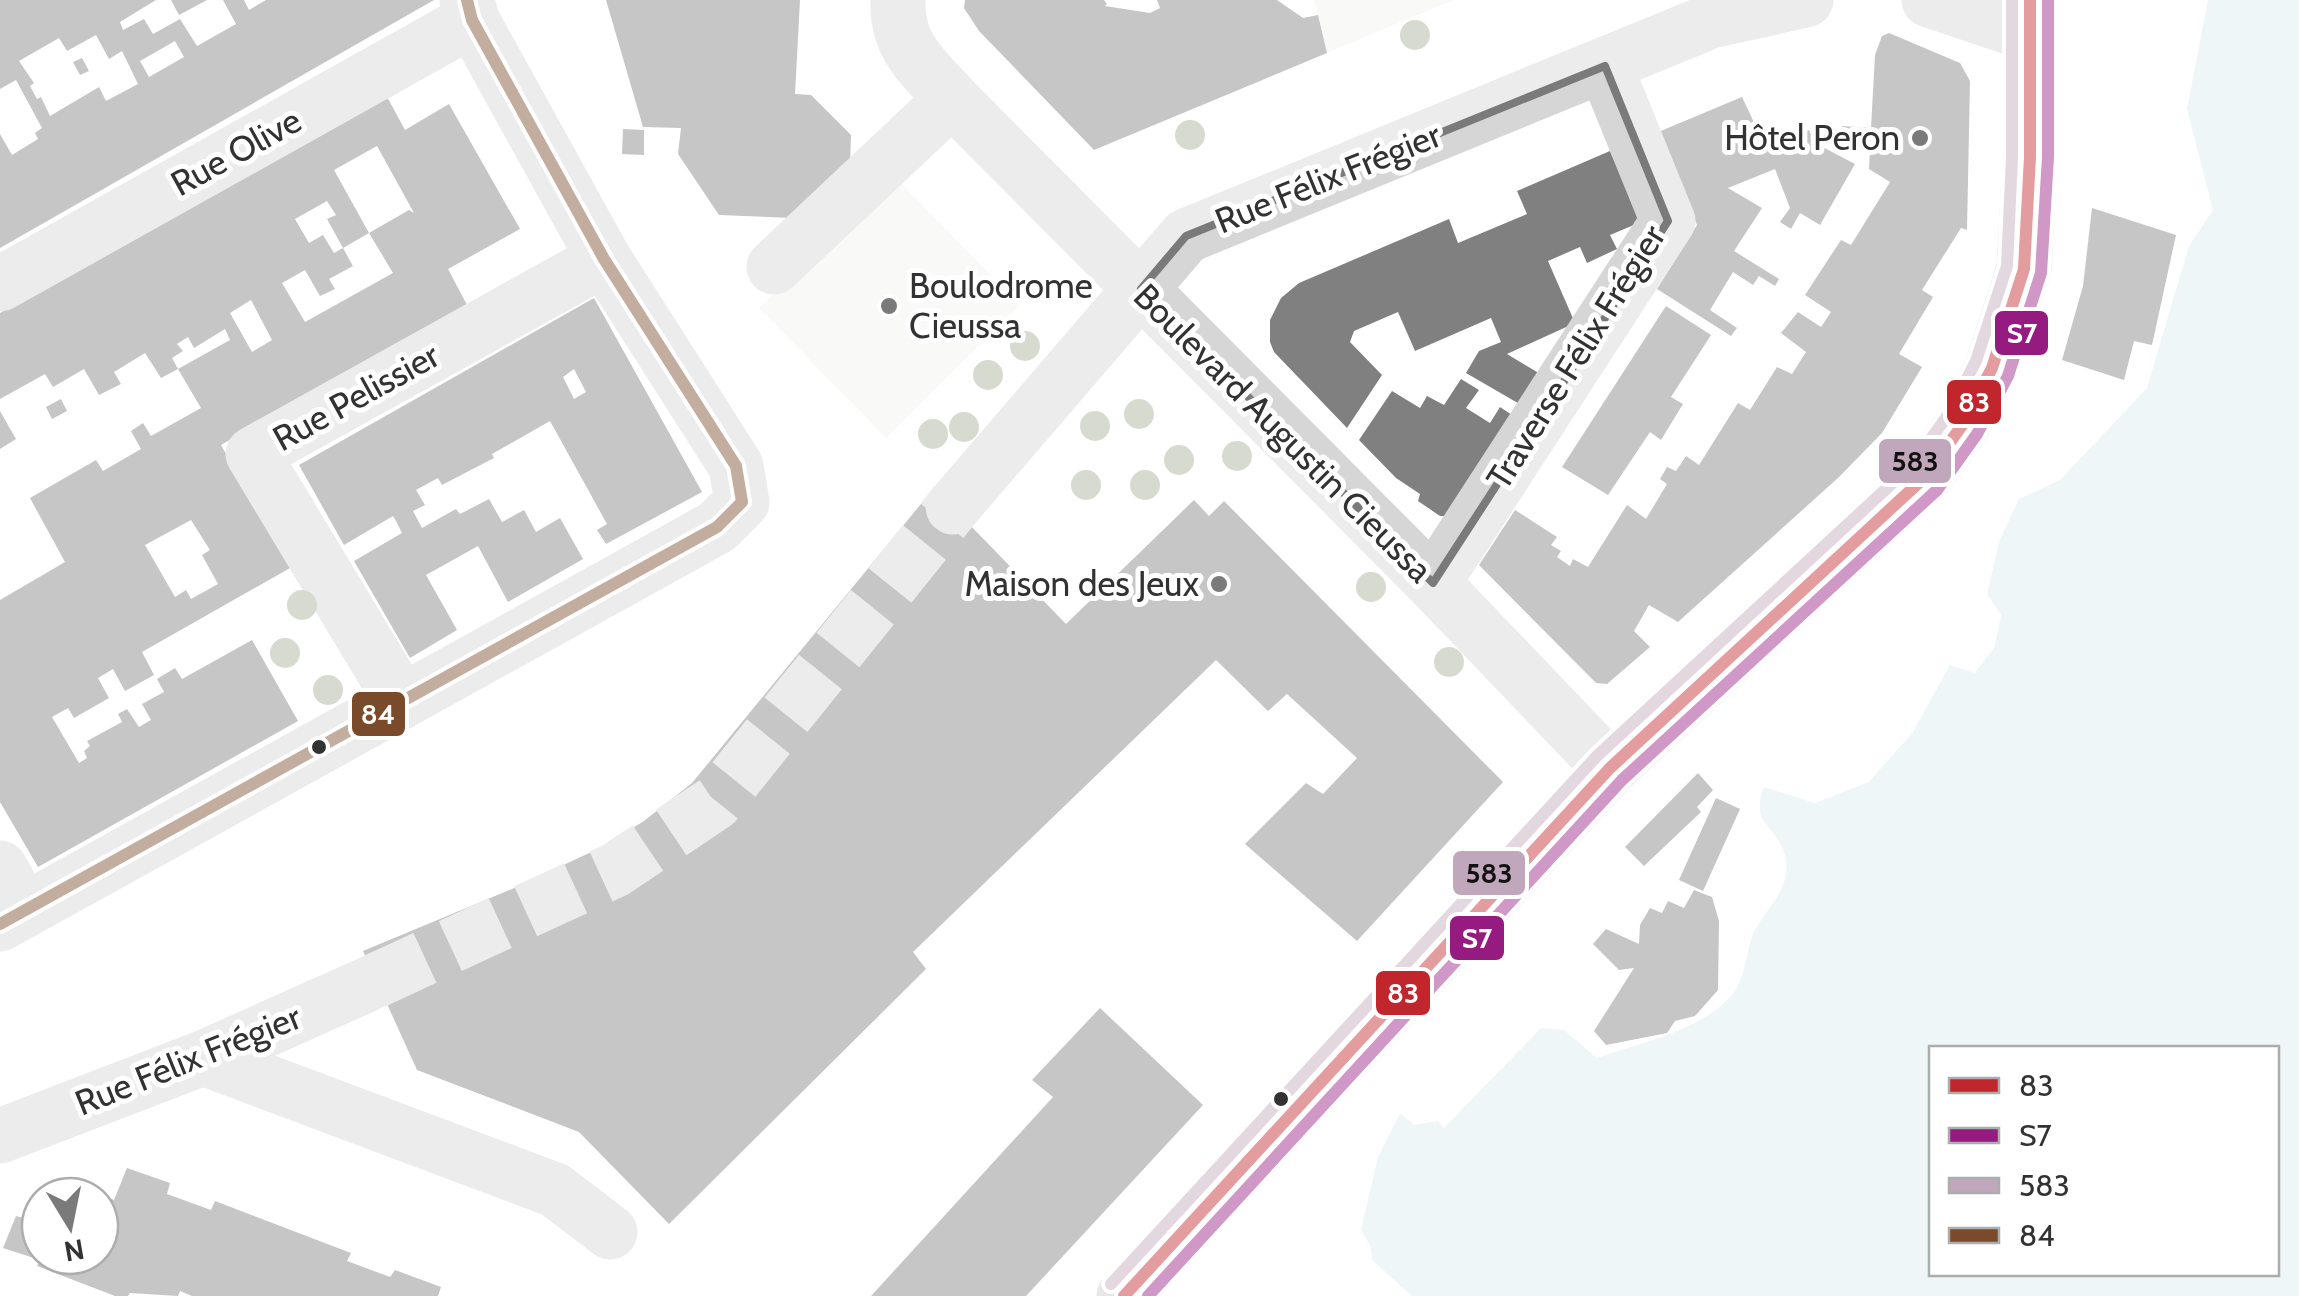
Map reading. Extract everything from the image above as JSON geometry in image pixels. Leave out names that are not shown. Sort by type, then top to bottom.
[{"type":"main road","points":[[1124,1296],[1610,768],[1925,477],[1963,424],[1992,368],[2024,269],[2030,157],[2030,17]]},
{"type":"street","name":"Boulevard Augustin Cieussa","points":[[898,0],[897,23],[912,55],[952,99],[1433,583],[1610,768]]},
{"type":"street","name":"Rue Félix Frégier","points":[[953,507],[1186,236],[1605,66],[1693,11],[1806,0]]},
{"type":"street","points":[[1929,0],[2030,17]]},
{"type":"street","points":[[8,900],[400,700],[718,527],[742,502],[736,466],[604,259],[469,10]]},
{"type":"street","name":"Rue Olive","points":[[0,284],[469,10]]},
{"type":"street","name":"Traverse Félix Frégier","points":[[1433,583],[1668,221],[1605,66]]},
{"type":"street","points":[[774,267],[952,99]]},
{"type":"street","name":"Rue Pelissier","points":[[400,700],[253,454],[604,259]]},
{"type":"street","name":"Rue Félix Frégier","points":[[0,1136],[203,1058],[376,981]]},
{"type":"street","points":[[203,1058],[555,1190],[610,1232]]},
{"type":"highlighted area","points":[[1605,66],[1668,221],[1433,583],[1141,289],[1186,236]]},
{"type":"shaded area","points":[[1314,0],[1454,0],[1327,53]]},
{"type":"shaded area","points":[[2208,0],[2299,0],[2299,1296],[1412,1296],[1372,1260],[1371,1247],[1361,1230],[1378,1157],[1400,1113],[1414,1125],[1438,1121],[1444,1128],[1541,1028],[1564,1030],[1597,1058],[1690,1025],[1723,1004],[1735,991],[1754,932],[1785,878],[1785,856],[1760,809],[1764,787],[1815,803],[1869,782],[1913,732],[1950,665],[1975,673],[1995,646],[2001,615],[1987,594],[2000,539],[2019,499],[2060,480],[2147,388],[2189,246],[2213,210],[2187,109]]},
{"type":"shaded area","name":"Boulodrome Cieussa","points":[[895,177],[1020,305],[886,438],[759,308]]},
{"type":"building","points":[[0,0],[156,0],[120,22],[123,30],[144,19],[153,34],[180,19],[197,46],[236,24],[223,0],[244,0],[249,10],[266,0],[434,0],[0,248],[0,134],[12,155],[38,139],[35,133],[42,128],[16,80],[0,89]],"holes":[[[96,35],[109,59],[122,51],[138,84],[106,101],[99,87],[50,116],[19,61],[59,38],[67,51]],[[175,41],[184,57],[149,77],[140,61]]]},
{"type":"building","points":[[171,0],[207,0],[179,15]]},
{"type":"building","points":[[606,0],[800,0],[795,94],[811,95],[851,135],[850,165],[793,218],[719,215],[678,154],[681,128],[643,127]]},
{"type":"building","points":[[965,0],[1104,0],[1105,6],[1150,13],[1160,8],[1157,0],[1277,0],[1303,18],[1318,15],[1327,53],[1094,150],[979,31],[964,8]]},
{"type":"building","points":[[1889,33],[1960,63],[1970,81],[1967,230],[1961,228],[1922,290],[1933,297],[1899,354],[1922,367],[1882,433],[1839,477],[1678,622],[1649,605],[1634,631],[1650,647],[1607,684],[1596,683],[1479,565],[1515,510],[1557,537],[1551,545],[1561,551],[1557,557],[1570,566],[1573,559],[1588,567],[1627,505],[1646,519],[1667,484],[1660,479],[1667,467],[1676,471],[1686,456],[1699,465],[1738,403],[1750,410],[1777,367],[1792,374],[1806,352],[1781,333],[1798,312],[1821,327],[1831,312],[1805,295],[1841,240],[1851,245],[1890,182],[1869,169],[1870,149],[1841,148],[1842,126],[1871,128],[1875,55],[1882,36]]},
{"type":"building","points":[[82,58],[89,71],[80,75],[73,62]]},
{"type":"building","points":[[386,95],[405,130],[449,104],[520,229],[448,269],[467,305],[221,445],[290,568],[142,652],[154,675],[125,691],[113,669],[98,678],[109,698],[74,718],[68,708],[52,717],[79,763],[87,758],[87,741],[122,722],[118,714],[127,709],[139,727],[151,720],[142,704],[164,692],[157,679],[175,668],[182,679],[252,640],[298,721],[38,867],[0,802],[0,600],[65,562],[30,498],[96,460],[103,471],[141,449],[131,431],[143,423],[151,436],[201,408],[178,369],[161,378],[145,353],[114,372],[121,384],[99,395],[84,369],[53,387],[45,374],[0,399],[0,313]],"holes":[[[377,146],[414,213],[409,210],[369,233],[334,170]],[[327,201],[336,215],[327,219],[343,248],[334,253],[323,235],[309,243],[295,219]],[[369,233],[393,273],[305,322],[282,283],[305,270],[320,296],[335,289],[329,279],[353,266],[343,248]],[[251,300],[272,340],[252,352],[230,313]],[[225,329],[230,340],[178,369],[172,358],[183,351],[177,344],[188,337],[194,348]],[[191,520],[210,550],[202,555],[218,584],[191,599],[186,590],[175,597],[145,545]]]},
{"type":"building","points":[[1742,97],[1766,148],[1809,130],[1815,143],[1855,164],[1820,225],[1800,213],[1791,229],[1780,222],[1790,208],[1775,169],[1728,188],[1762,208],[1734,251],[1779,279],[1775,286],[1759,276],[1753,285],[1733,272],[1710,310],[1737,328],[1731,336],[1657,289],[1697,225],[1656,133]]},
{"type":"building","points":[[623,129],[644,130],[644,155],[622,154]]},
{"type":"building","points":[[1610,151],[1641,222],[1610,235],[1617,249],[1587,263],[1580,247],[1548,261],[1575,323],[1507,354],[1542,375],[1523,406],[1466,373],[1479,351],[1501,342],[1491,318],[1415,351],[1398,312],[1354,331],[1350,342],[1382,375],[1347,428],[1274,352],[1270,320],[1281,298],[1299,283],[1449,219],[1458,243],[1527,214],[1517,191]]},
{"type":"building","points":[[2092,208],[2176,235],[2152,345],[2134,341],[2124,380],[2062,360],[2083,286]]},
{"type":"building","points":[[594,298],[702,492],[606,544],[597,530],[607,524],[550,421],[492,454],[494,458],[442,485],[438,478],[416,490],[425,505],[413,511],[422,528],[456,509],[460,514],[489,499],[502,522],[524,510],[536,532],[560,518],[583,559],[508,602],[478,546],[426,575],[457,630],[410,658],[354,561],[402,533],[396,521],[393,516],[344,545],[299,465]],"holes":[[[574,369],[586,392],[574,399],[563,377]]]},
{"type":"building","points":[[1666,306],[1711,335],[1671,397],[1683,404],[1661,440],[1650,432],[1608,495],[1562,467]]},
{"type":"building","points":[[1461,379],[1479,390],[1466,408],[1490,423],[1500,407],[1515,417],[1446,516],[1440,516],[1418,501],[1420,494],[1396,478],[1359,440],[1392,391],[1420,408],[1427,396],[1444,405]]},
{"type":"building","points":[[61,399],[67,411],[52,419],[46,407]]},
{"type":"building","points":[[0,411],[16,439],[0,449]]},
{"type":"building","points":[[934,488],[1066,624],[1194,500],[1209,516],[1224,501],[1503,782],[1357,941],[1245,844],[1306,783],[1323,794],[1357,758],[1287,694],[1268,711],[1216,660],[913,952],[926,969],[669,1224],[579,1132],[417,1070],[363,951],[602,847],[644,821],[692,783]]},
{"type":"building","points":[[1698,773],[1713,790],[1697,807],[1701,812],[1644,866],[1625,847]]},
{"type":"building","points":[[1716,798],[1740,809],[1703,891],[1679,880]]},
{"type":"building","points":[[1694,890],[1712,897],[1719,921],[1718,990],[1695,1016],[1675,1021],[1667,1033],[1606,1045],[1594,1031],[1634,968],[1619,970],[1593,944],[1606,929],[1639,944],[1640,925],[1650,908],[1662,913],[1668,901],[1684,908]]},
{"type":"building","points":[[1100,1008],[1203,1105],[1026,1296],[871,1296],[1053,1097],[1032,1080]]},
{"type":"building","points":[[127,1168],[170,1183],[167,1194],[211,1210],[215,1201],[351,1253],[347,1261],[390,1277],[395,1270],[441,1287],[438,1296],[192,1296],[180,1291],[178,1296],[115,1296],[63,1276],[120,1276],[120,1185]]},
{"type":"building","points":[[16,1216],[20,1217],[20,1254],[3,1248]]},
{"type":"tunnel","points":[[375,981],[615,870],[715,803],[953,507]]},
{"type":"transit line","name":"84","points":[[0,924],[717,527],[742,502],[736,466],[604,259],[472,20],[467,0]]},
{"type":"transit line","name":"583","points":[[1111,1284],[1597,756],[1912,465],[1948,415],[1976,361],[2007,266],[2012,0]]},
{"type":"transit line","name":"83","points":[[1124,1296],[1610,768],[1925,477],[1963,424],[1992,368],[2024,269],[2030,157],[2030,0]]},
{"type":"transit line","name":"S7","points":[[1148,1296],[1622,780],[1937,490],[1977,434],[2008,376],[2041,273],[2048,157],[2048,0]]},
{"type":"place","name":"Hôtel Peron","points":[[1920,138]]},
{"type":"place","name":"Boulodrome Cieussa","points":[[889,306]]},
{"type":"place","name":"Maison des Jeux","points":[[1219,584]]}]
